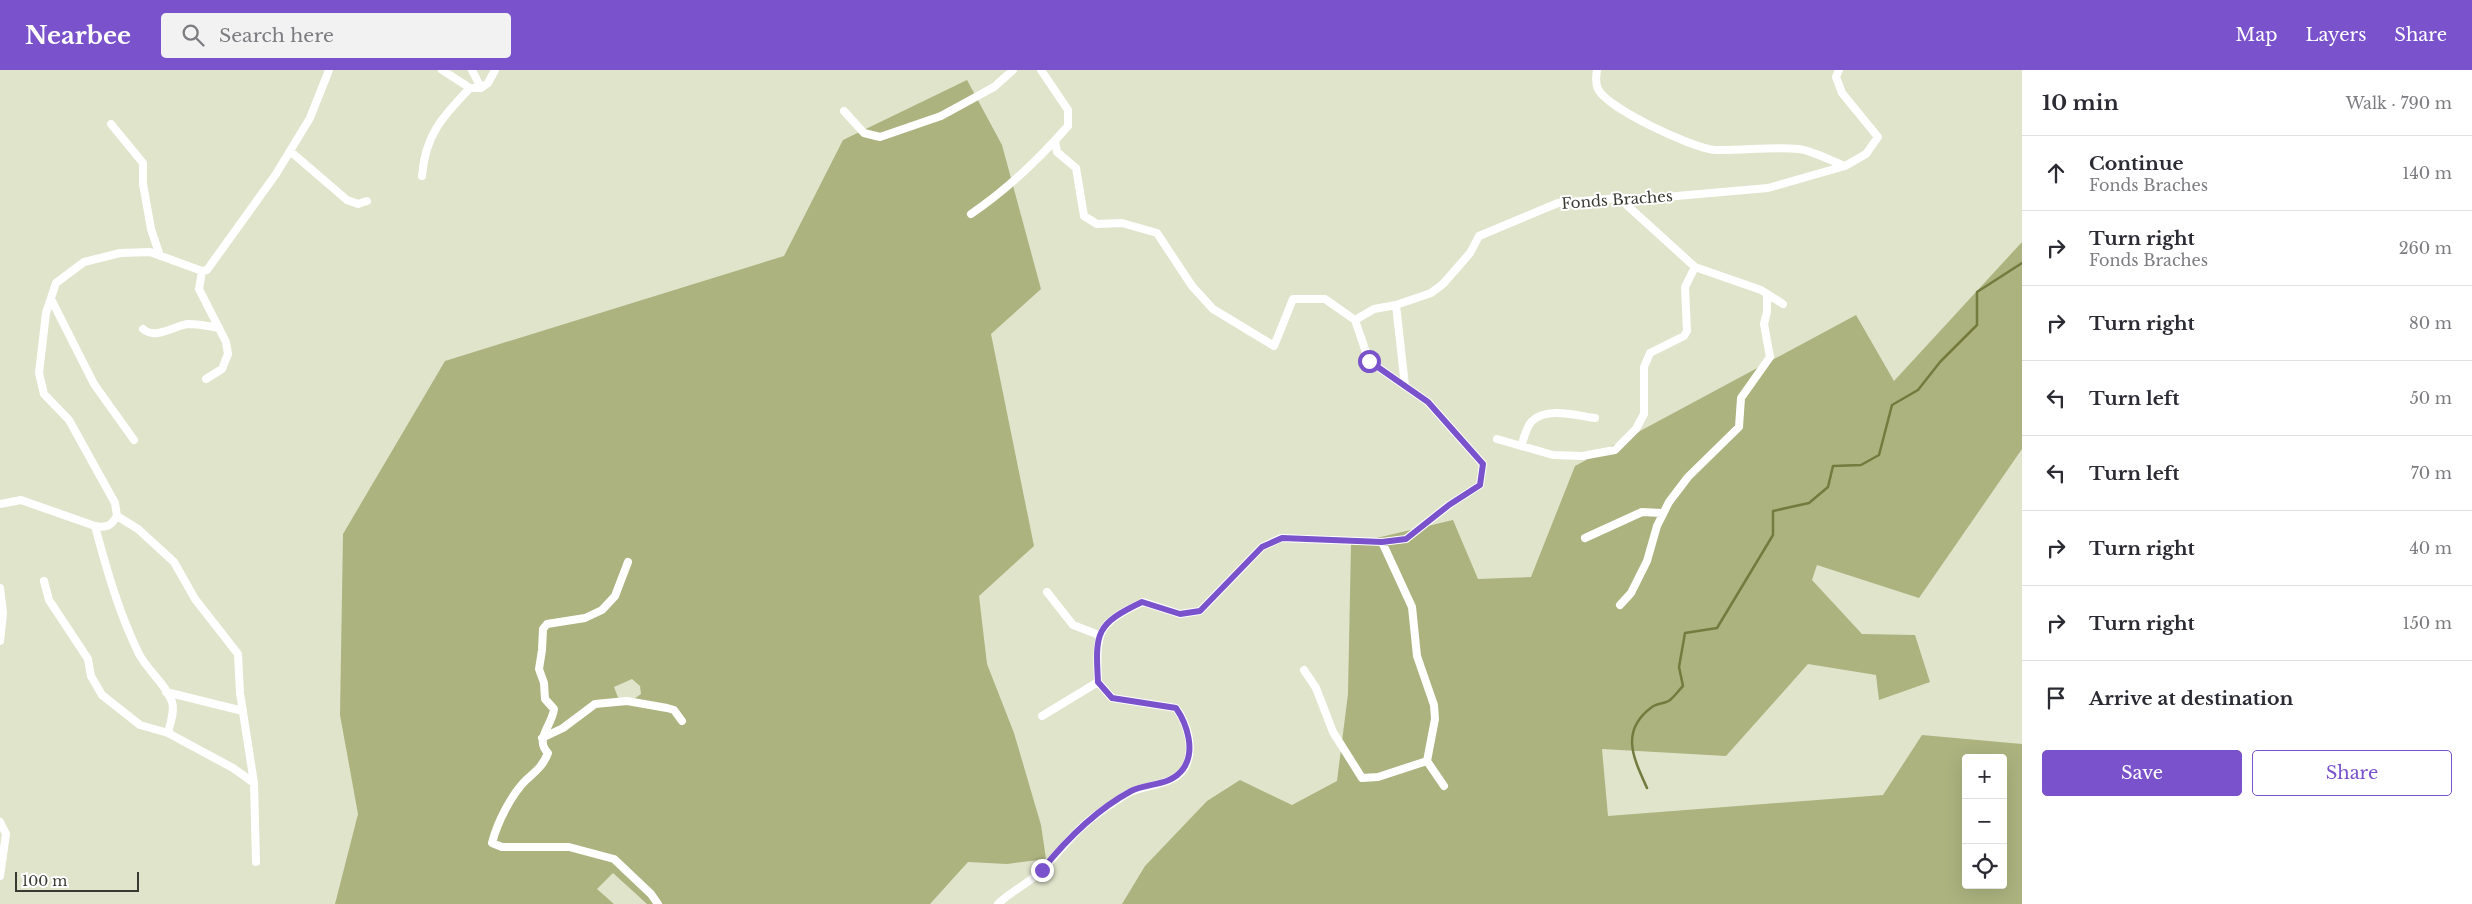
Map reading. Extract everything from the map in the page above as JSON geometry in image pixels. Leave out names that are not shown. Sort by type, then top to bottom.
[{"type":"street","points":[[0,504],[21,500],[95,526],[105,527],[112,524],[117,516],[115,503],[68,420],[44,394],[39,373],[46,313],[56,283],[84,262],[120,253],[150,252],[202,271],[211,266],[310,118],[329,70]]},
{"type":"street","points":[[442,70],[470,88],[481,88],[488,83],[496,70]]},
{"type":"street","points":[[472,70],[481,88]]},
{"type":"street","points":[[844,111],[864,133],[880,137],[941,116],[994,87],[1013,70]]},
{"type":"street","points":[[971,214],[998,196],[1068,126],[1068,110],[1041,70]]},
{"type":"street","points":[[1596,70],[1598,90],[1610,101],[1642,122],[1678,137],[1713,150],[1801,149],[1845,166]]},
{"type":"street","name":"Fonds Braches","points":[[1355,320],[1374,309],[1396,305],[1431,293],[1444,284],[1470,253],[1479,236],[1558,203],[1619,198],[1654,198],[1768,188],[1845,166],[1866,154],[1878,137],[1842,93],[1836,77],[1839,70]]},
{"type":"street","points":[[422,176],[423,156],[439,121],[470,88]]},
{"type":"street","points":[[111,124],[143,163],[143,184],[160,256]]},
{"type":"street","points":[[998,904],[1042,870],[1085,824],[1118,799],[1132,791],[1164,782],[1184,768],[1188,757],[1189,734],[1185,720],[1176,708],[1112,698],[1098,682],[1097,652],[1099,635],[1106,624],[1122,612],[1142,602],[1180,614],[1200,611],[1262,547],[1282,538],[1382,542],[1406,539],[1449,505],[1480,485],[1483,464],[1428,402],[1369,361],[1355,320],[1326,299],[1293,299],[1274,346],[1213,309],[1192,286],[1156,233],[1122,223],[1096,224],[1084,216],[1076,168],[1057,152],[1055,141]]},
{"type":"street","points":[[290,150],[347,200],[358,204],[367,201]]},
{"type":"street","points":[[1619,198],[1695,267],[1767,295],[1783,304]]},
{"type":"street","points":[[1496,439],[1553,456],[1582,456],[1615,450],[1636,430],[1644,414],[1644,367],[1650,354],[1684,336],[1687,331],[1685,287],[1695,267]]},
{"type":"street","points":[[202,271],[199,289],[226,342],[226,363],[222,369],[206,379]]},
{"type":"street","points":[[1620,605],[1630,593],[1647,561],[1662,513],[1688,477],[1739,427],[1741,398],[1770,357],[1764,324],[1767,312],[1767,295]]},
{"type":"street","points":[[51,299],[94,384],[134,440]]},
{"type":"street","points":[[1396,305],[1405,386]]},
{"type":"street","points":[[143,329],[148,333],[155,334],[189,324],[219,328]]},
{"type":"street","points":[[1521,446],[1532,421],[1540,416],[1558,413],[1595,418]]},
{"type":"street","points":[[1585,538],[1642,512],[1662,513]]},
{"type":"street","points":[[117,516],[138,529],[174,562],[195,599],[233,647],[240,666],[243,712],[254,783],[256,862]]},
{"type":"street","points":[[95,526],[111,588],[120,614],[141,657],[166,692],[173,712],[168,733]]},
{"type":"street","points":[[1382,542],[1412,607],[1417,656],[1434,705],[1434,719],[1427,760],[1444,786]]},
{"type":"street","points":[[628,562],[615,596],[602,610],[585,618],[547,624],[543,629],[542,650],[538,669],[544,683],[545,699],[554,709],[553,720],[542,738],[543,747],[548,753],[542,766],[525,781],[502,820],[492,843],[502,847],[569,847],[614,859],[652,894],[658,904]]},
{"type":"street","points":[[44,581],[48,600],[88,659],[91,676],[102,695],[140,724],[168,733],[233,768],[254,783]]},
{"type":"street","points":[[0,588],[3,613],[0,642]]},
{"type":"street","points":[[1047,592],[1073,625],[1099,635]]},
{"type":"street","points":[[1304,670],[1316,688],[1333,732],[1362,778],[1378,777],[1427,760]]},
{"type":"street","points":[[1042,716],[1098,682]]},
{"type":"street","points":[[166,692],[243,712]]},
{"type":"street","points":[[542,738],[563,728],[595,704],[627,701],[667,708],[674,710],[682,721]]},
{"type":"street","points":[[0,822],[6,834],[0,876]]},
{"type":"green space","points":[[967,80],[1002,145],[1041,289],[991,334],[1034,546],[979,596],[987,664],[1014,733],[1041,825],[1046,859],[1007,864],[968,862],[930,904],[647,904],[613,873],[597,889],[614,904],[335,904],[358,814],[340,715],[343,534],[445,361],[784,256],[843,140]],"holes":[[[632,679],[640,686],[641,694],[627,704],[619,700],[614,687]]]},
{"type":"green space","points":[[2022,242],[2022,449],[1919,598],[1817,565],[1812,580],[1862,634],[1915,635],[1930,682],[1879,700],[1876,675],[1808,664],[1726,756],[1602,749],[1608,816],[1883,795],[1922,735],[2022,744],[2022,904],[1122,904],[1145,866],[1207,801],[1240,780],[1292,805],[1337,781],[1348,694],[1351,544],[1453,520],[1478,579],[1531,577],[1575,466],[1856,315],[1894,381]]},
{"type":"waterway","points":[[1647,788],[1634,756],[1632,736],[1635,726],[1642,716],[1654,706],[1670,700],[1683,686],[1679,667],[1685,633],[1717,628],[1773,535],[1773,511],[1809,503],[1828,487],[1833,466],[1861,465],[1879,455],[1892,405],[1918,390],[1940,362],[1977,325],[1977,292],[2022,263]]},
{"type":"route","points":[[1042,870],[1085,824],[1132,791],[1164,782],[1178,774],[1184,768],[1188,757],[1189,734],[1185,720],[1176,708],[1161,704],[1133,703],[1112,698],[1098,682],[1097,652],[1099,635],[1106,624],[1122,612],[1142,602],[1180,614],[1200,611],[1262,547],[1282,538],[1382,542],[1406,539],[1449,505],[1480,485],[1483,464],[1470,446],[1428,402],[1369,361]]}]
